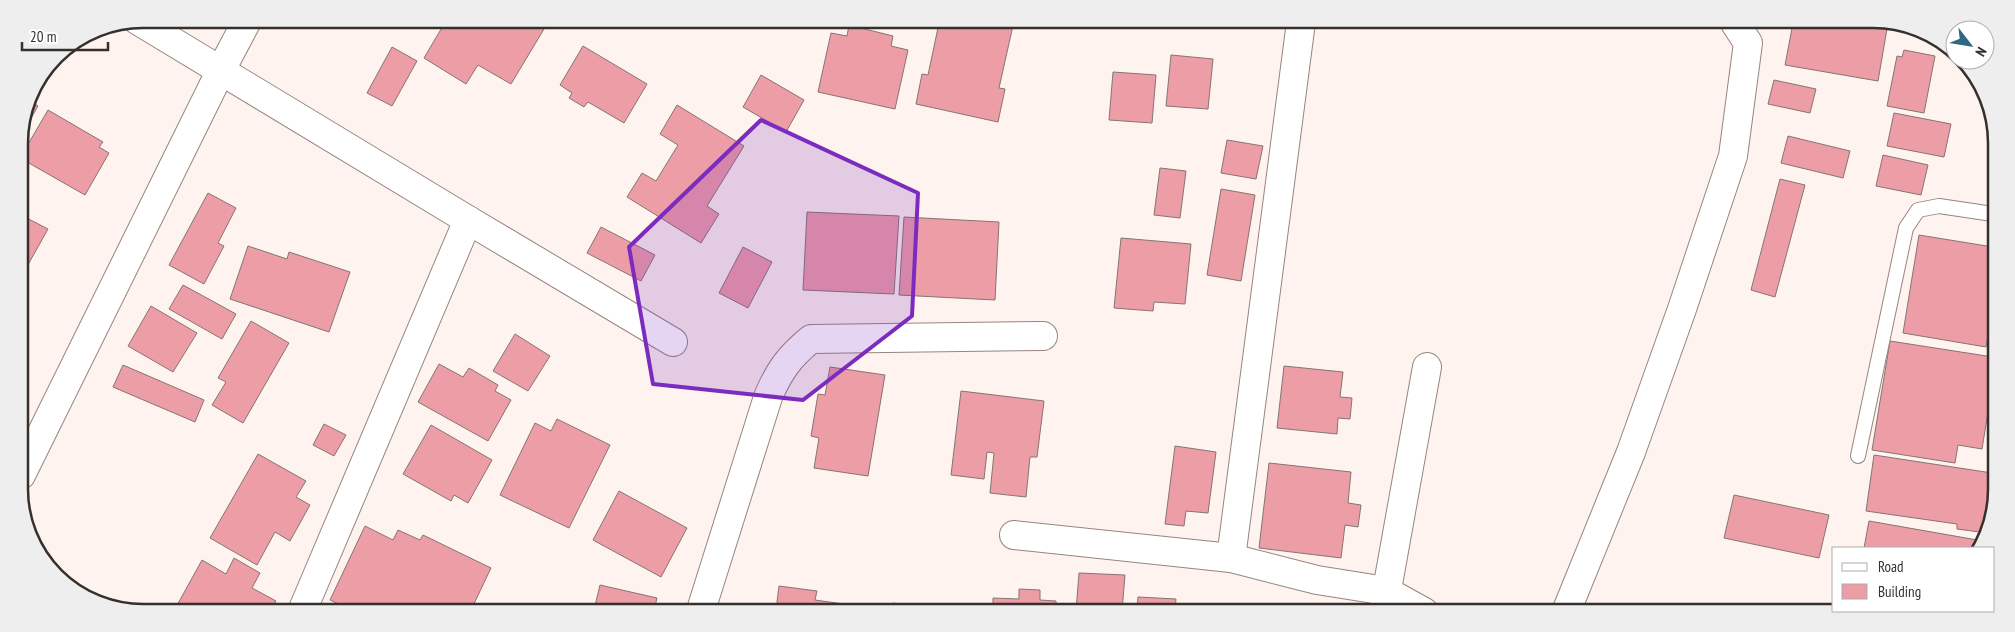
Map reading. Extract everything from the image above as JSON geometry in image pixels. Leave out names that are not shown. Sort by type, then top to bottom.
[{"type":"street","points":[[150,28],[673,342]]},
{"type":"street","points":[[28,461],[243,28]]},
{"type":"street","points":[[1231,558],[1293,28]]},
{"type":"street","points":[[1569,604],[1631,452],[1733,156],[1748,43],[1738,28]]},
{"type":"street","points":[[305,604],[468,220]]},
{"type":"street","points":[[703,604],[776,376],[791,355],[810,339],[1043,336]]},
{"type":"street","points":[[1014,535],[1231,558],[1317,580],[1385,601],[1427,367]]},
{"type":"lane","points":[[1858,456],[1906,228],[1918,210],[1939,206],[1988,213]]},
{"type":"highlighted area","points":[[761,120],[918,193],[912,316],[803,400],[653,384],[629,247]]},
{"type":"building","points":[[442,28],[544,29],[511,84],[478,65],[466,84],[424,58]]},
{"type":"building","points":[[848,28],[861,28],[893,36],[891,46],[908,50],[895,109],[818,92],[831,33],[847,36]]},
{"type":"building","points":[[938,28],[1012,28],[999,88],[1005,89],[998,122],[916,104],[922,74],[928,75]]},
{"type":"building","points":[[1792,28],[1887,28],[1878,81],[1785,65]]},
{"type":"building","points":[[583,46],[647,84],[624,123],[588,102],[584,107],[569,98],[572,93],[560,85]]},
{"type":"building","points":[[392,47],[417,61],[392,106],[367,93]]},
{"type":"building","points":[[1904,50],[1935,56],[1924,113],[1887,106],[1897,56],[1902,57]]},
{"type":"building","points":[[1171,55],[1213,59],[1208,109],[1166,106]]},
{"type":"building","points":[[1113,72],[1156,75],[1152,123],[1109,120]]},
{"type":"building","points":[[761,75],[804,100],[786,132],[743,107]]},
{"type":"building","points":[[1774,80],[1816,89],[1810,113],[1768,104]]},
{"type":"building","points":[[34,104],[38,106],[29,121]]},
{"type":"building","points":[[677,105],[744,146],[707,206],[719,214],[701,243],[627,197],[642,173],[656,181],[678,145],[660,134]]},
{"type":"building","points":[[48,110],[103,142],[99,147],[109,153],[85,195],[28,163],[28,144]]},
{"type":"building","points":[[1894,113],[1951,124],[1944,157],[1887,146]]},
{"type":"building","points":[[1788,136],[1850,151],[1843,178],[1781,163]]},
{"type":"building","points":[[1227,140],[1263,146],[1256,179],[1221,173]]},
{"type":"building","points":[[1883,155],[1928,165],[1921,195],[1876,186]]},
{"type":"building","points":[[1160,168],[1186,171],[1180,218],[1154,215]]},
{"type":"building","points":[[1780,179],[1805,185],[1775,297],[1751,290]]},
{"type":"building","points":[[1221,189],[1255,195],[1241,281],[1207,275]]},
{"type":"building","points":[[208,193],[236,208],[218,243],[224,246],[204,284],[169,265]]},
{"type":"building","points":[[807,212],[899,216],[894,294],[803,290]]},
{"type":"building","points":[[904,217],[999,222],[995,300],[899,295]]},
{"type":"building","points":[[28,219],[48,229],[28,265]]},
{"type":"building","points":[[601,227],[655,255],[641,281],[587,253]]},
{"type":"building","points":[[1919,235],[1988,246],[1988,335],[1986,347],[1903,333]]},
{"type":"building","points":[[1121,238],[1191,244],[1185,304],[1154,302],[1153,311],[1114,308]]},
{"type":"building","points":[[248,246],[287,259],[289,252],[350,272],[329,332],[230,299]]},
{"type":"building","points":[[743,247],[772,262],[748,308],[719,293]]},
{"type":"building","points":[[183,285],[236,314],[222,339],[169,309]]},
{"type":"building","points":[[151,306],[197,333],[173,372],[128,346]]},
{"type":"building","points":[[251,321],[289,343],[243,423],[212,405],[226,382],[218,378]]},
{"type":"building","points":[[515,334],[550,356],[528,391],[493,371]]},
{"type":"building","points":[[1890,341],[1988,356],[1988,412],[1982,449],[1958,445],[1955,463],[1872,450]]},
{"type":"building","points":[[439,364],[463,377],[469,368],[498,385],[495,391],[511,400],[488,441],[418,402]]},
{"type":"building","points":[[123,365],[204,400],[195,422],[113,387]]},
{"type":"building","points":[[1284,366],[1343,372],[1340,397],[1352,398],[1350,419],[1338,418],[1337,434],[1277,428]]},
{"type":"building","points":[[830,367],[885,375],[868,476],[814,468],[819,438],[811,436],[818,394],[825,395]]},
{"type":"building","points":[[961,391],[1044,401],[1037,457],[1030,457],[1026,497],[990,493],[994,453],[987,452],[984,479],[951,475]]},
{"type":"building","points":[[557,419],[610,445],[569,528],[500,495],[535,423],[551,431]]},
{"type":"building","points":[[324,424],[346,435],[334,456],[313,445]]},
{"type":"building","points":[[431,425],[492,460],[468,503],[454,495],[451,501],[403,474]]},
{"type":"building","points":[[1175,446],[1216,452],[1208,513],[1186,511],[1184,526],[1165,524]]},
{"type":"building","points":[[258,454],[306,481],[296,497],[310,505],[290,541],[275,532],[257,565],[210,538]]},
{"type":"building","points":[[1874,455],[1988,472],[1987,504],[1979,532],[1957,529],[1957,524],[1866,511]]},
{"type":"building","points":[[1269,463],[1351,472],[1348,503],[1361,505],[1358,527],[1345,525],[1341,558],[1259,548]]},
{"type":"building","points":[[619,491],[687,528],[661,577],[593,540]]},
{"type":"building","points":[[1734,495],[1829,515],[1819,558],[1724,538]]},
{"type":"building","points":[[1869,521],[1976,540],[1972,547],[1864,547]]},
{"type":"building","points":[[365,526],[393,540],[398,530],[420,540],[423,535],[491,568],[474,604],[339,604],[330,600]]},
{"type":"building","points":[[234,558],[260,573],[252,588],[276,601],[274,604],[178,604],[202,560],[226,574]]},
{"type":"building","points":[[1079,573],[1125,575],[1123,604],[1077,604]]},
{"type":"building","points":[[600,585],[657,598],[656,604],[595,604]]},
{"type":"building","points":[[779,586],[817,591],[815,600],[844,604],[777,604]]},
{"type":"building","points":[[1019,589],[1040,590],[1040,600],[1056,601],[1056,604],[993,604],[993,598],[1019,599]]},
{"type":"building","points":[[1138,597],[1176,599],[1176,604],[1138,604]]}]
